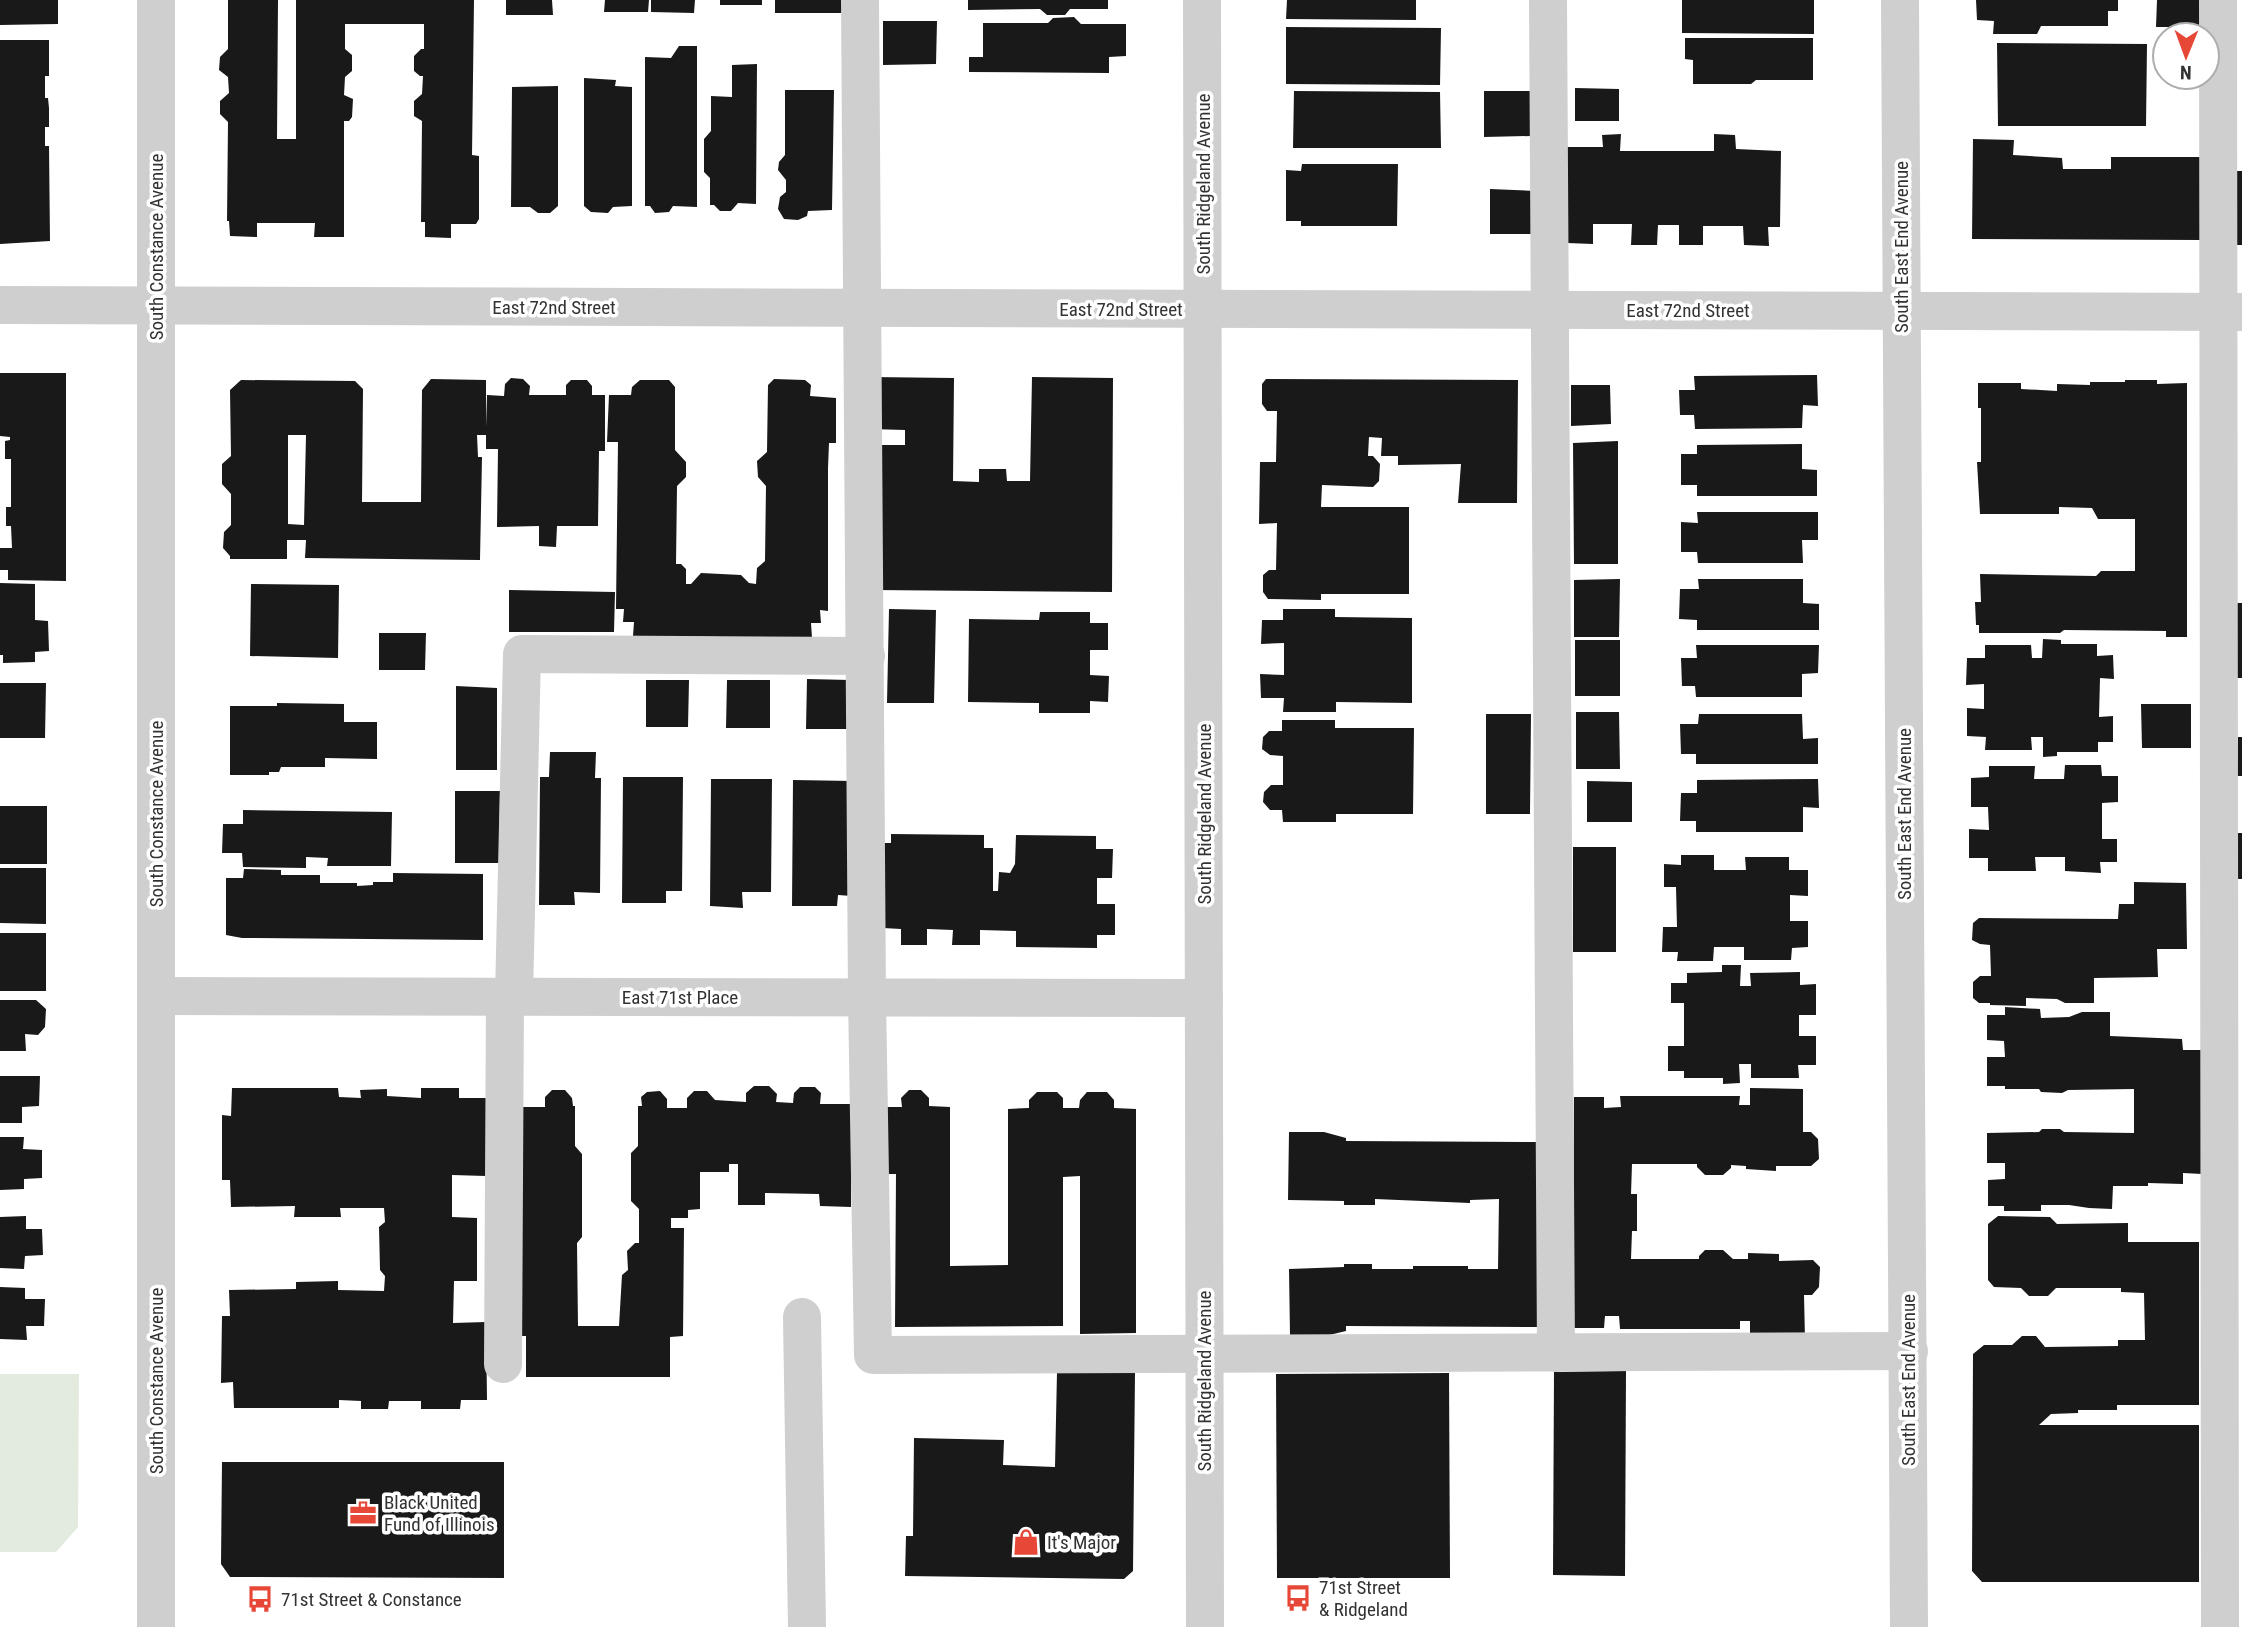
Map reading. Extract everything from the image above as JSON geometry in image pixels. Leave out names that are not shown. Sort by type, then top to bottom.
[{"type":"street","name":"South Constance Avenue","points":[[156,0],[156,1627]]},
{"type":"street","points":[[860,0],[867,997],[873,1355],[1909,1351]]},
{"type":"street","name":"South Ridgeland Avenue","points":[[1202,0],[1205,1627]]},
{"type":"street","points":[[1548,0],[1556,1353]]},
{"type":"street","name":"South East End Avenue","points":[[1900,0],[1909,1627]]},
{"type":"street","points":[[2218,0],[2230,312],[2220,1627]]},
{"type":"street","name":"East 72nd Street","points":[[0,305],[2230,312]]},
{"type":"street","points":[[503,1364],[510,996],[522,654],[866,656]]},
{"type":"street","name":"East 71st Place","points":[[156,996],[1204,998]]},
{"type":"street","points":[[802,1317],[807,1627]]},
{"type":"shaded area","points":[[0,1374],[79,1374],[78,1527],[56,1552],[0,1552]]},
{"type":"building","points":[[0,0],[58,0],[58,24],[0,25]]},
{"type":"building","points":[[228,0],[278,0],[277,139],[296,139],[296,0],[474,0],[472,155],[479,156],[479,219],[476,224],[451,224],[451,238],[425,237],[425,222],[421,222],[422,121],[414,116],[414,101],[422,94],[423,76],[414,71],[414,56],[424,49],[424,24],[345,24],[345,49],[352,55],[352,71],[345,77],[344,95],[353,99],[352,117],[349,121],[344,121],[344,237],[314,237],[315,223],[257,223],[257,237],[230,236],[227,221],[228,122],[220,114],[220,101],[229,93],[228,77],[219,70],[220,57],[228,49]]},
{"type":"building","points":[[506,0],[552,0],[553,15],[506,15]]},
{"type":"building","points":[[605,0],[649,0],[648,12],[604,12]]},
{"type":"building","points":[[651,0],[695,0],[694,13],[651,12]]},
{"type":"building","points":[[720,0],[762,0],[762,5],[720,5]]},
{"type":"building","points":[[775,0],[843,0],[843,13],[775,13]]},
{"type":"building","points":[[968,0],[1108,0],[1108,9],[1070,9],[1065,15],[1047,15],[1040,9],[968,10]]},
{"type":"building","points":[[1287,0],[1416,0],[1416,20],[1286,19]]},
{"type":"building","points":[[1682,0],[1814,0],[1814,34],[1682,33]]},
{"type":"building","points":[[1976,0],[2118,0],[2118,11],[2108,11],[2108,26],[2041,26],[2037,34],[1993,34],[1994,21],[1977,20]]},
{"type":"building","points":[[2157,0],[2200,0],[2200,21],[2156,21]]},
{"type":"building","points":[[1074,17],[1081,24],[1126,24],[1126,56],[1109,57],[1109,73],[969,72],[969,57],[983,57],[983,23],[1048,23],[1053,18]]},
{"type":"building","points":[[883,21],[937,21],[936,64],[883,65]]},
{"type":"building","points":[[1286,27],[1441,28],[1440,85],[1286,84]]},
{"type":"building","points":[[1685,38],[1813,38],[1813,80],[1693,84],[1693,60],[1685,59]]},
{"type":"building","points":[[0,40],[49,40],[49,76],[45,76],[45,98],[48,98],[49,127],[45,127],[45,146],[49,146],[50,241],[0,244]]},
{"type":"building","points":[[1997,43],[2147,44],[2146,126],[1998,126]]},
{"type":"building","points":[[679,46],[697,46],[697,207],[673,206],[669,212],[655,213],[650,206],[645,206],[645,57],[671,58]]},
{"type":"building","points":[[757,64],[756,204],[738,203],[731,211],[720,211],[710,205],[710,178],[704,172],[704,139],[711,131],[711,96],[732,97],[732,65]]},
{"type":"building","points":[[584,78],[616,80],[615,86],[632,87],[632,206],[613,207],[608,213],[591,212],[584,206]]},
{"type":"building","points":[[558,86],[558,206],[550,213],[538,213],[530,207],[511,207],[512,87]]},
{"type":"building","points":[[1575,88],[1619,89],[1619,121],[1575,121]]},
{"type":"building","points":[[785,90],[834,90],[832,210],[808,211],[807,216],[798,220],[784,219],[778,209],[780,197],[786,192],[786,180],[778,170],[779,162],[785,155]]},
{"type":"building","points":[[1294,91],[1440,92],[1441,148],[1293,148]]},
{"type":"building","points":[[1484,91],[1531,91],[1531,136],[1484,137]]},
{"type":"building","points":[[1621,134],[1620,151],[1714,151],[1714,134],[1735,135],[1736,149],[1781,151],[1780,227],[1768,227],[1769,246],[1744,245],[1743,226],[1703,226],[1703,245],[1679,245],[1679,225],[1658,225],[1657,245],[1631,245],[1632,224],[1593,224],[1593,244],[1567,243],[1555,147],[1603,147],[1602,135]]},
{"type":"building","points":[[1973,139],[2014,140],[2013,155],[2062,158],[2063,169],[2111,169],[2111,157],[2203,157],[2203,240],[1972,239]]},
{"type":"building","points":[[1302,164],[1398,164],[1397,226],[1301,226],[1301,221],[1286,221],[1286,170],[1301,171]]},
{"type":"building","points":[[2228,171],[2242,171],[2242,245],[2227,245]]},
{"type":"building","points":[[1490,189],[1535,191],[1535,234],[1490,234]]},
{"type":"building","points":[[0,373],[66,373],[66,581],[8,580],[8,570],[0,570],[0,548],[12,548],[11,526],[6,526],[6,507],[11,507],[11,459],[5,459],[5,441],[10,440],[10,437],[0,436]]},
{"type":"building","points":[[1817,375],[1818,406],[1803,405],[1802,428],[1695,429],[1694,415],[1680,415],[1679,390],[1695,390],[1694,376]]},
{"type":"building","points":[[871,377],[954,378],[953,481],[979,482],[979,469],[1006,469],[1007,481],[1030,481],[1032,377],[1113,378],[1112,592],[872,590],[873,445],[905,445],[905,430],[870,429]]},
{"type":"building","points":[[511,378],[523,379],[530,386],[529,395],[566,395],[566,385],[571,380],[587,380],[592,386],[592,395],[605,395],[605,451],[599,451],[598,526],[557,526],[556,547],[539,546],[539,526],[497,527],[498,449],[486,449],[486,435],[477,435],[478,457],[482,457],[480,560],[305,558],[306,540],[287,540],[287,559],[230,559],[223,548],[224,532],[231,525],[231,494],[222,484],[222,464],[231,456],[230,390],[241,380],[355,381],[363,389],[362,502],[421,502],[422,390],[431,379],[486,380],[486,427],[487,395],[504,396],[505,384]],"holes":[[[288,435],[306,435],[304,525],[288,524]]]},
{"type":"building","points":[[774,379],[805,380],[811,385],[810,396],[836,398],[836,443],[829,443],[828,468],[828,611],[820,610],[821,623],[811,623],[812,638],[633,636],[634,622],[623,622],[624,609],[616,609],[618,442],[607,442],[609,395],[631,395],[632,387],[640,380],[669,380],[675,387],[675,450],[686,462],[686,477],[677,486],[676,564],[681,564],[686,569],[686,584],[691,584],[701,573],[741,575],[749,583],[756,584],[757,568],[765,561],[766,486],[758,477],[757,461],[767,452],[768,385]]},
{"type":"building","points":[[1266,379],[1518,380],[1517,503],[1458,503],[1461,464],[1398,465],[1398,456],[1381,456],[1382,438],[1369,437],[1368,456],[1373,456],[1380,464],[1379,481],[1373,487],[1322,485],[1321,507],[1409,507],[1409,594],[1321,594],[1321,600],[1268,599],[1263,592],[1263,575],[1269,570],[1276,570],[1277,523],[1259,524],[1260,462],[1276,462],[1277,411],[1267,411],[1262,404],[1262,384]]},
{"type":"building","points":[[2157,380],[2157,384],[2187,383],[2187,637],[2166,637],[2166,631],[1979,633],[1975,602],[1981,602],[1980,574],[2096,576],[2101,571],[2135,571],[2135,519],[2098,519],[2092,508],[2059,507],[2059,514],[1980,514],[1977,462],[1981,462],[1981,408],[1978,408],[1978,383],[2021,383],[2021,389],[2057,391],[2057,384],[2090,385],[2090,382]]},
{"type":"building","points":[[1571,385],[1610,385],[1611,424],[1571,426]]},
{"type":"building","points":[[1618,441],[1618,564],[1574,564],[1573,443]]},
{"type":"building","points":[[1802,444],[1802,469],[1817,470],[1817,496],[1697,496],[1697,485],[1681,485],[1681,454],[1697,454],[1697,445]]},
{"type":"building","points":[[1697,512],[1818,512],[1818,540],[1802,540],[1803,563],[1698,563],[1697,552],[1681,552],[1681,522],[1698,523]]},
{"type":"building","points":[[1620,579],[1619,637],[1574,637],[1574,580]]},
{"type":"building","points":[[1698,579],[1803,579],[1803,603],[1819,604],[1819,630],[1697,630],[1697,620],[1679,619],[1680,589],[1699,589]]},
{"type":"building","points":[[0,583],[35,584],[35,620],[48,621],[49,651],[35,652],[35,662],[3,663],[3,655],[0,655]]},
{"type":"building","points":[[251,584],[339,585],[338,658],[250,656]]},
{"type":"building","points":[[509,590],[615,592],[614,632],[509,632]]},
{"type":"building","points":[[2233,603],[2242,603],[2242,678],[2232,678]]},
{"type":"building","points":[[889,609],[936,610],[934,703],[887,703]]},
{"type":"building","points":[[1283,609],[1335,609],[1335,617],[1412,618],[1412,703],[1336,702],[1336,712],[1283,712],[1284,698],[1261,698],[1260,674],[1284,675],[1284,643],[1261,644],[1262,620],[1283,620]]},
{"type":"building","points":[[1040,612],[1090,612],[1090,623],[1108,623],[1108,650],[1090,650],[1090,675],[1109,676],[1108,702],[1090,701],[1090,713],[1039,713],[1039,703],[968,702],[969,619],[1039,620]]},
{"type":"building","points":[[379,633],[426,633],[425,670],[379,670]]},
{"type":"building","points":[[2043,639],[2061,640],[2061,644],[2097,644],[2097,656],[2113,655],[2114,679],[2100,678],[2099,717],[2113,716],[2113,742],[2098,742],[2098,752],[2057,752],[2057,756],[2043,757],[2043,737],[2031,737],[2032,750],[1985,750],[1986,737],[1967,736],[1967,708],[1984,709],[1984,684],[1966,685],[1967,658],[1985,658],[1985,645],[2031,645],[2032,658],[2042,658]]},
{"type":"building","points":[[1575,640],[1620,640],[1620,696],[1575,696]]},
{"type":"building","points":[[1696,645],[1819,645],[1818,673],[1802,674],[1802,697],[1696,697],[1695,686],[1682,686],[1681,658],[1697,658]]},
{"type":"building","points":[[807,679],[850,680],[850,729],[806,729]]},
{"type":"building","points":[[646,680],[689,680],[688,727],[646,727]]},
{"type":"building","points":[[727,680],[770,680],[770,728],[726,728]]},
{"type":"building","points":[[0,683],[46,683],[45,738],[0,738]]},
{"type":"building","points":[[456,686],[497,688],[497,770],[456,770]]},
{"type":"building","points":[[277,703],[344,704],[344,722],[377,722],[377,759],[325,758],[325,767],[281,767],[279,772],[269,772],[269,775],[230,775],[230,706],[277,706]]},
{"type":"building","points":[[2141,704],[2191,704],[2191,748],[2142,748]]},
{"type":"building","points":[[1576,712],[1619,712],[1620,769],[1576,769]]},
{"type":"building","points":[[1486,714],[1531,714],[1530,814],[1486,814]]},
{"type":"building","points":[[1699,714],[1802,714],[1803,739],[1818,738],[1818,764],[1696,764],[1696,754],[1681,754],[1680,724],[1698,724]]},
{"type":"building","points":[[1282,720],[1335,720],[1335,728],[1414,728],[1413,814],[1336,814],[1336,822],[1283,822],[1282,810],[1270,810],[1263,802],[1264,792],[1271,785],[1283,785],[1283,756],[1270,755],[1262,749],[1263,737],[1269,731],[1282,731]]},
{"type":"building","points":[[2238,737],[2242,737],[2242,776],[2237,776]]},
{"type":"building","points":[[550,752],[596,752],[595,778],[601,778],[600,893],[574,892],[575,905],[539,905],[540,777],[549,777]]},
{"type":"building","points":[[2065,765],[2101,765],[2102,776],[2118,776],[2118,802],[2102,803],[2102,839],[2117,839],[2117,862],[2100,862],[2101,873],[2065,871],[2065,857],[2035,857],[2036,871],[1988,871],[1988,858],[1969,858],[1969,829],[1989,830],[1988,807],[1971,807],[1971,778],[1989,777],[1989,766],[2035,766],[2034,779],[2064,779]]},
{"type":"building","points":[[623,777],[683,777],[682,891],[666,891],[666,903],[622,903]]},
{"type":"building","points":[[711,779],[772,779],[771,892],[742,892],[743,908],[710,906]]},
{"type":"building","points":[[1818,779],[1819,808],[1803,807],[1803,832],[1696,832],[1696,821],[1680,821],[1681,793],[1697,793],[1697,780]]},
{"type":"building","points":[[793,780],[853,781],[852,896],[838,895],[837,906],[792,906]]},
{"type":"building","points":[[1587,781],[1632,782],[1632,822],[1587,822]]},
{"type":"building","points":[[455,791],[500,791],[499,863],[455,863]]},
{"type":"building","points":[[0,806],[47,806],[47,864],[0,864]]},
{"type":"building","points":[[243,810],[392,812],[391,866],[327,866],[328,858],[306,857],[306,868],[243,867],[242,853],[222,853],[223,824],[243,824]]},
{"type":"building","points":[[2236,833],[2242,833],[2242,879],[2237,879]]},
{"type":"building","points":[[891,834],[984,835],[984,848],[993,848],[993,891],[998,891],[999,872],[1010,873],[1015,864],[1016,835],[1096,836],[1096,849],[1113,849],[1112,878],[1097,878],[1097,904],[1115,904],[1115,935],[1097,935],[1097,948],[1016,947],[1016,931],[980,930],[980,945],[952,945],[953,930],[927,929],[927,945],[901,945],[901,929],[883,928],[883,843],[891,843]]},
{"type":"building","points":[[1573,847],[1616,847],[1616,952],[1573,952]]},
{"type":"building","points":[[1681,855],[1714,855],[1714,870],[1746,870],[1745,857],[1789,857],[1789,870],[1808,870],[1808,896],[1790,895],[1790,921],[1808,921],[1808,947],[1792,948],[1791,960],[1744,960],[1744,947],[1714,947],[1713,961],[1677,961],[1678,952],[1662,952],[1663,927],[1677,927],[1676,887],[1664,887],[1664,864],[1681,865]]},
{"type":"building","points":[[0,868],[46,868],[46,924],[0,923]]},
{"type":"building","points":[[244,869],[281,870],[281,875],[320,875],[320,883],[357,883],[357,886],[373,885],[373,882],[393,882],[393,873],[483,874],[483,940],[242,938],[226,935],[226,878],[243,878]]},
{"type":"building","points":[[2134,882],[2186,883],[2187,949],[2157,949],[2158,977],[2094,978],[2094,1003],[2065,1003],[2057,999],[2026,998],[2026,1006],[1990,1005],[1979,1003],[1973,998],[1973,982],[1980,976],[1991,976],[1990,945],[1972,940],[1973,923],[1979,918],[2118,919],[2119,904],[2134,904]]},
{"type":"building","points":[[0,933],[46,933],[46,991],[0,991]]},
{"type":"building","points":[[1722,965],[1741,965],[1740,986],[1751,986],[1750,973],[1800,972],[1800,985],[1816,984],[1816,1015],[1799,1015],[1799,1036],[1816,1036],[1816,1065],[1798,1065],[1799,1078],[1751,1078],[1751,1064],[1739,1064],[1740,1083],[1723,1084],[1723,1078],[1684,1078],[1684,1071],[1668,1071],[1668,1046],[1684,1046],[1684,1003],[1671,1003],[1671,983],[1687,983],[1687,973],[1722,972]]},
{"type":"building","points":[[0,1000],[36,1000],[46,1009],[45,1027],[38,1035],[25,1034],[26,1051],[0,1051]]},
{"type":"building","points":[[2005,1007],[2040,1009],[2041,1018],[2069,1017],[2082,1012],[2110,1012],[2110,1036],[2182,1039],[2183,1050],[2202,1050],[2202,1174],[2183,1173],[2183,1184],[2113,1186],[2112,1209],[2041,1205],[2041,1211],[2004,1211],[2004,1206],[1988,1206],[1988,1180],[2005,1179],[2005,1163],[1987,1163],[1987,1133],[2060,1129],[2064,1132],[2134,1133],[2134,1089],[2068,1090],[2062,1093],[1987,1086],[1987,1057],[2005,1057],[2004,1041],[1987,1040],[1987,1015],[2005,1015]]},
{"type":"building","points":[[0,1076],[40,1076],[39,1106],[22,1107],[22,1123],[0,1123]]},
{"type":"building","points":[[754,1086],[769,1086],[777,1094],[776,1102],[793,1103],[794,1093],[800,1087],[815,1087],[821,1093],[820,1104],[851,1104],[851,1207],[820,1206],[819,1194],[765,1193],[765,1205],[738,1205],[738,1164],[729,1164],[729,1172],[700,1172],[700,1209],[688,1210],[688,1218],[671,1218],[671,1228],[684,1228],[683,1336],[670,1337],[670,1377],[526,1377],[526,1336],[514,1336],[519,1107],[545,1107],[545,1097],[552,1090],[565,1090],[572,1098],[575,1106],[575,1146],[582,1154],[582,1237],[577,1243],[578,1326],[619,1326],[622,1275],[628,1270],[627,1251],[635,1243],[639,1243],[639,1209],[631,1201],[631,1153],[638,1146],[638,1106],[642,1106],[641,1097],[647,1092],[660,1091],[667,1099],[667,1108],[687,1108],[687,1098],[694,1091],[707,1091],[715,1100],[746,1102],[746,1093]]},
{"type":"building","points":[[232,1088],[338,1088],[339,1097],[361,1098],[360,1090],[387,1089],[387,1096],[421,1098],[421,1088],[459,1088],[459,1098],[486,1098],[486,1176],[452,1175],[452,1217],[477,1218],[477,1281],[454,1281],[453,1323],[486,1322],[487,1400],[461,1400],[460,1409],[421,1409],[421,1401],[389,1401],[388,1409],[361,1409],[361,1401],[339,1400],[339,1408],[234,1408],[233,1382],[221,1383],[222,1316],[230,1316],[229,1290],[296,1289],[296,1282],[338,1281],[338,1290],[384,1291],[385,1276],[380,1270],[379,1227],[385,1222],[384,1208],[340,1208],[341,1217],[294,1217],[295,1206],[231,1207],[230,1180],[222,1180],[222,1115],[231,1116]]},
{"type":"building","points":[[1750,1088],[1803,1089],[1803,1132],[1811,1132],[1818,1139],[1819,1159],[1811,1166],[1776,1166],[1776,1171],[1731,1165],[1723,1175],[1705,1175],[1697,1164],[1632,1164],[1631,1194],[1637,1194],[1637,1231],[1632,1231],[1631,1259],[1699,1259],[1705,1250],[1723,1250],[1733,1259],[1748,1259],[1748,1253],[1779,1254],[1779,1261],[1813,1260],[1820,1267],[1819,1287],[1812,1295],[1804,1295],[1805,1339],[1750,1338],[1750,1321],[1740,1321],[1740,1329],[1620,1329],[1619,1316],[1605,1316],[1604,1328],[1573,1328],[1574,1097],[1604,1097],[1604,1108],[1621,1107],[1620,1096],[1740,1096],[1739,1105],[1750,1105]]},
{"type":"building","points":[[909,1090],[921,1090],[929,1098],[929,1106],[950,1107],[950,1266],[1008,1265],[1008,1109],[1029,1108],[1029,1100],[1037,1092],[1057,1092],[1063,1098],[1063,1108],[1079,1108],[1080,1100],[1087,1092],[1107,1092],[1114,1100],[1114,1108],[1136,1109],[1136,1333],[1080,1334],[1080,1176],[1063,1177],[1063,1326],[895,1327],[896,1174],[884,1174],[885,1107],[902,1107],[901,1098]]},
{"type":"building","points":[[1289,1132],[1324,1132],[1346,1138],[1346,1141],[1537,1142],[1537,1327],[1346,1326],[1346,1331],[1325,1336],[1290,1335],[1289,1269],[1372,1264],[1372,1269],[1468,1266],[1468,1269],[1498,1269],[1499,1199],[1470,1200],[1470,1203],[1375,1199],[1375,1205],[1344,1205],[1344,1201],[1288,1200]]},
{"type":"building","points":[[0,1137],[24,1137],[23,1149],[42,1150],[42,1178],[24,1179],[24,1189],[0,1190]]},
{"type":"building","points":[[26,1216],[26,1229],[42,1229],[43,1255],[25,1256],[24,1269],[0,1268],[0,1217]]},
{"type":"building","points":[[1998,1216],[2050,1217],[2057,1224],[2128,1223],[2128,1242],[2199,1242],[2199,1405],[2117,1405],[2117,1410],[2078,1410],[2078,1413],[2051,1414],[2039,1425],[2199,1425],[2199,1582],[1982,1582],[1972,1571],[1973,1354],[1984,1345],[2012,1345],[2022,1336],[2036,1336],[2045,1347],[2118,1346],[2118,1340],[2145,1340],[2144,1293],[2121,1292],[2121,1288],[2056,1288],[2048,1296],[2029,1296],[2021,1288],[1994,1287],[1988,1280],[1988,1224]]},
{"type":"building","points":[[0,1287],[25,1288],[25,1299],[45,1299],[44,1326],[26,1326],[27,1340],[0,1339]]},
{"type":"building","points":[[1626,1371],[1625,1576],[1553,1575],[1554,1372]]},
{"type":"building","points":[[1057,1372],[1135,1373],[1133,1571],[1124,1579],[905,1576],[906,1536],[913,1536],[914,1438],[1004,1440],[1003,1465],[1055,1467]]},
{"type":"building","points":[[1449,1373],[1450,1578],[1277,1578],[1276,1374]]},
{"type":"building","name":"Black United Fund of Illinois","points":[[222,1462],[504,1462],[504,1578],[230,1577],[221,1564]]},
{"type":"place","name":"Black United Fund of Illinois","points":[[363,1513]]},
{"type":"place","name":"It's Major","points":[[1026,1542]]},
{"type":"place","name":"71st Street & Ridgeland","points":[[1298,1598]]},
{"type":"place","name":"71st Street & Constance","points":[[260,1599]]}]
